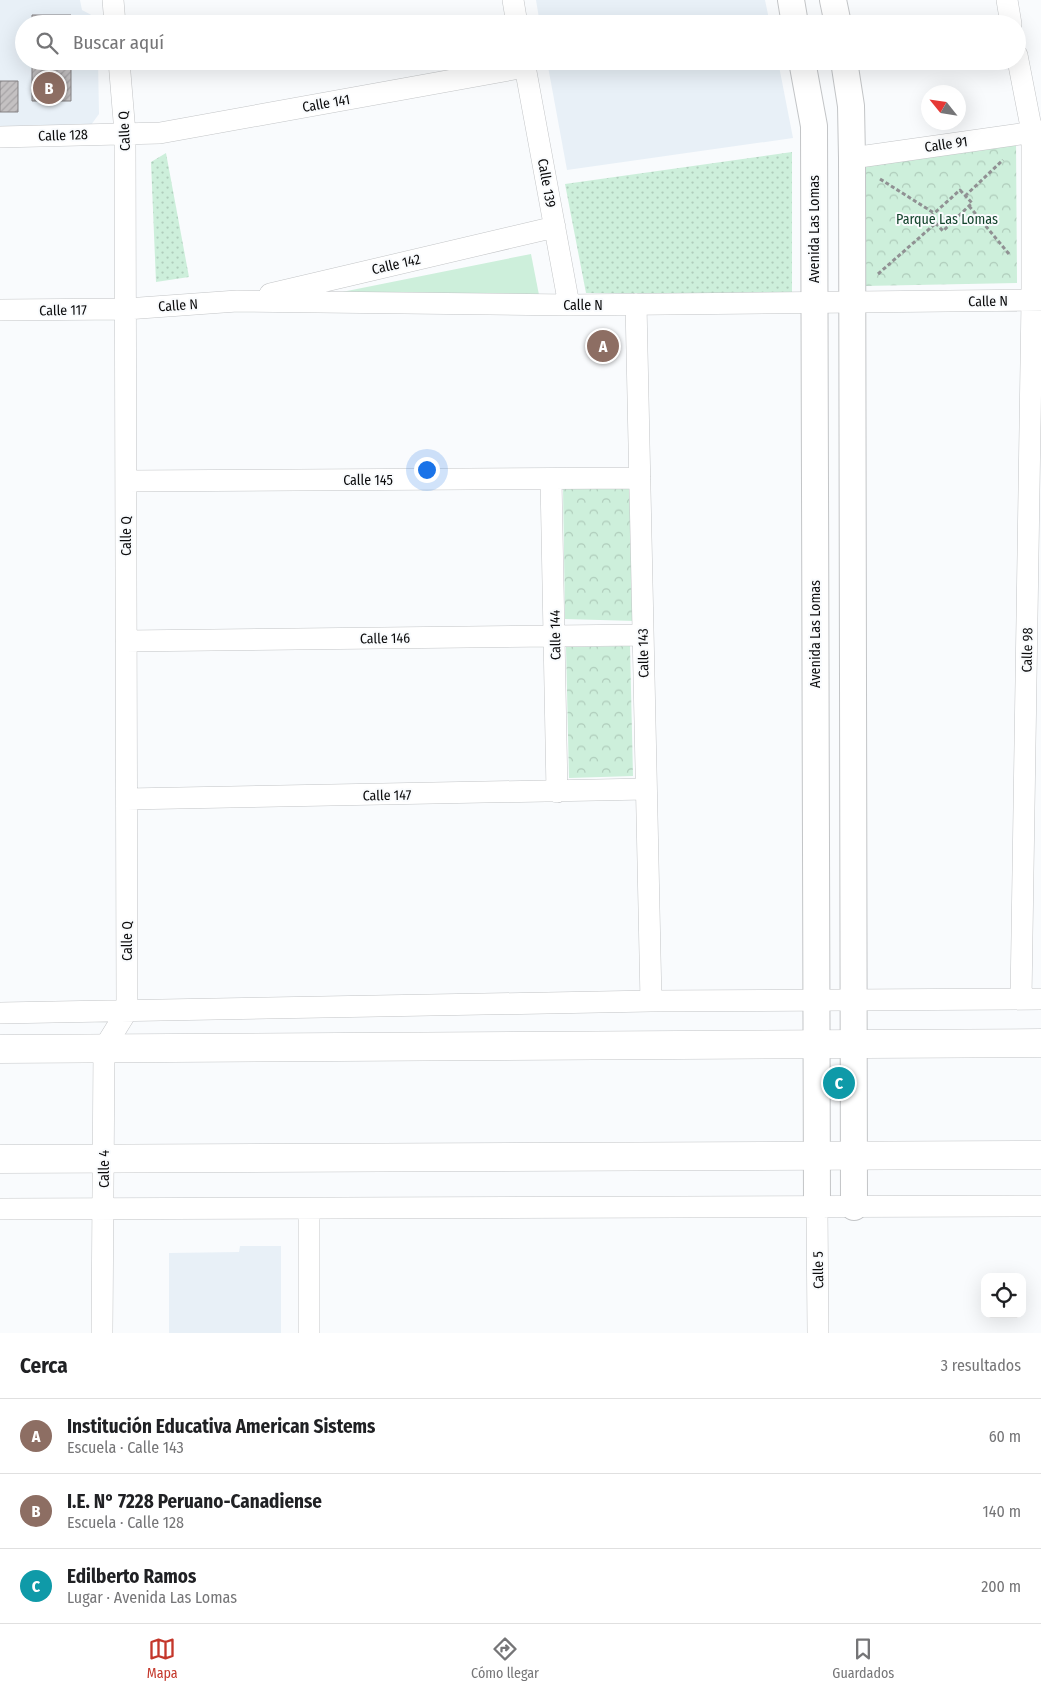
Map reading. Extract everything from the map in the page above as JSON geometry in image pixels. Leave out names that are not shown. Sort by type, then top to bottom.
[{"type":"main road","points":[[0,1049],[1041,1043]]},
{"type":"main road","points":[[0,1160],[1041,1155]]},
{"type":"street","points":[[113,0],[114,15]]},
{"type":"street","points":[[513,0],[516,15]]},
{"type":"street","points":[[791,0],[794,15]]},
{"type":"street","points":[[833,0],[836,15]]},
{"type":"street","points":[[1007,0],[1010,15]]},
{"type":"street","name":"Calle Q","points":[[120,70],[125,133],[127,1011]]},
{"type":"street","name":"Calle 141","points":[[125,133],[160,133],[493,70]]},
{"type":"street","name":"Calle 139","points":[[526,70],[569,305]]},
{"type":"street","name":"Avenida Las Lomas","points":[[804,70],[814,126],[817,1207]]},
{"type":"street","points":[[845,70],[851,106],[852,158],[854,1207]]},
{"type":"street","name":"Calle 98","points":[[1021,70],[1036,132],[1038,300],[1031,999]]},
{"type":"street","name":"Calle 91","points":[[852,158],[1036,132]]},
{"type":"street","name":"Calle 128","points":[[0,137],[125,133]]},
{"type":"street","name":"Calle 142","points":[[237,301],[555,227]]},
{"type":"street","name":"Calle N","points":[[126,309],[237,301],[569,305],[815,303],[852,293],[1038,300]]},
{"type":"street","name":"Calle 143","points":[[636,304],[651,1001]]},
{"type":"street","name":"Calle 117","points":[[0,310],[126,309]]},
{"type":"street","name":"Calle 145","points":[[126,481],[640,478]]},
{"type":"street","name":"Calle 144","points":[[552,479],[557,792]]},
{"type":"street","name":"Calle 146","points":[[126,641],[643,635]]},
{"type":"street","name":"Calle 147","points":[[127,799],[646,789]]},
{"type":"street","points":[[0,1012],[651,1001],[1031,999]]},
{"type":"street","points":[[104,1048],[127,1011]]},
{"type":"street","name":"Calle 4","points":[[102,1333],[104,1048]]},
{"type":"street","points":[[0,1210],[1041,1206]]},
{"type":"street","name":"Calle 5","points":[[817,1207],[818,1333]]},
{"type":"street","points":[[309,1208],[309,1333]]},
{"type":"path","points":[[965,196],[1007,157]]},
{"type":"path","points":[[852,158],[864,169],[934,213]]},
{"type":"path","points":[[960,190],[972,203],[969,206],[943,231],[930,217],[960,190]]},
{"type":"path","points":[[969,206],[1014,260],[1014,250]]},
{"type":"path","points":[[852,293],[936,223]]},
{"type":"shaded area","points":[[0,0],[80,0],[82,10],[91,15],[15,15],[15,70],[98,70],[99,114],[91,125],[0,126]]},
{"type":"shaded area","points":[[536,0],[765,0],[768,15],[538,15]]},
{"type":"shaded area","points":[[549,70],[780,70],[793,138],[567,170]]},
{"type":"shaded area","points":[[240,1246],[281,1246],[281,1333],[169,1333],[169,1253],[239,1252]]},
{"type":"green space","name":"Parque Las Lomas","points":[[1016,140],[1017,283],[864,286],[861,167]]},
{"type":"green space","points":[[792,152],[792,294],[586,293],[565,184]]},
{"type":"green space","points":[[166,153],[189,277],[156,282],[151,162]]},
{"type":"green space","points":[[531,254],[539,295],[322,296]]},
{"type":"green space","points":[[563,488],[635,489],[635,621],[565,619]]},
{"type":"green space","points":[[630,646],[633,776],[569,778],[566,647]]},
{"type":"building","points":[[32,70],[71,70],[71,101],[32,101]]},
{"type":"building","points":[[0,81],[18,81],[18,112],[0,112]]},
{"type":"place","name":"I.E. N° 7228 Peruano-Canadiense","points":[[49,88]]},
{"type":"place","name":"Institución Educativa American Sistems","points":[[603,346]]},
{"type":"place","name":"Edilberto Ramos","points":[[839,1083]]}]
